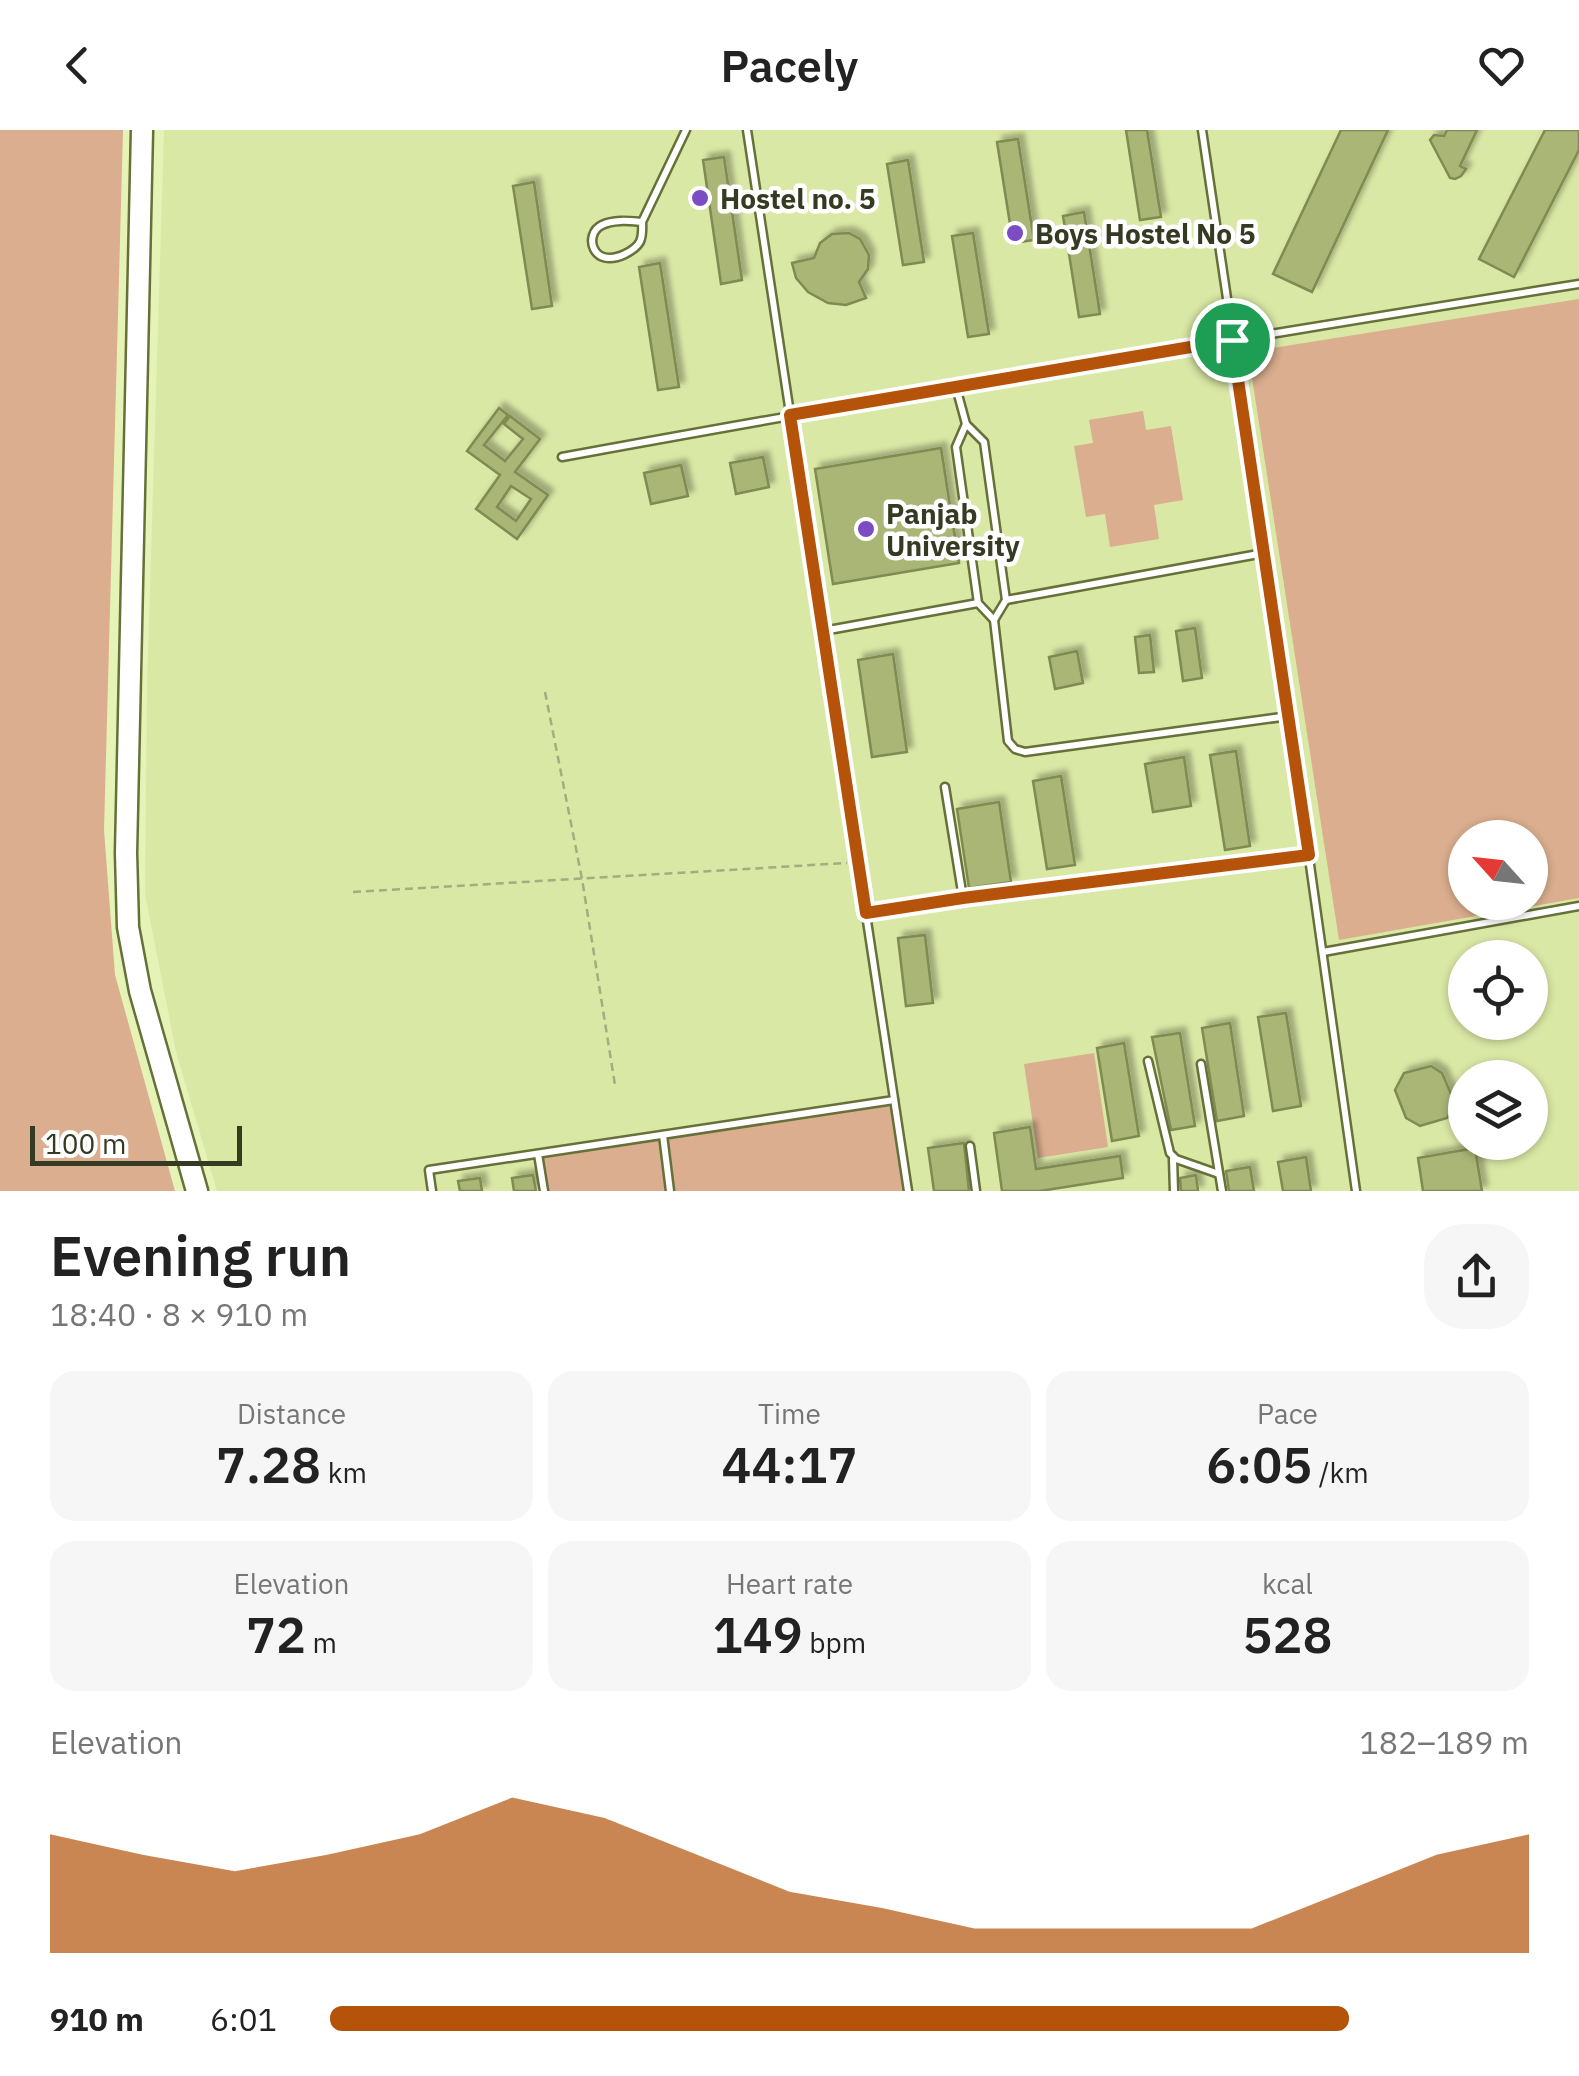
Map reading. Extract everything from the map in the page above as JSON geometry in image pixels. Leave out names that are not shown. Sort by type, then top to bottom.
[{"type":"street","points":[[142,130],[126,853],[128,927],[140,991],[198,1191]]},
{"type":"lane","points":[[642,222],[603,224],[594,234],[594,251],[608,260],[636,248],[642,237],[642,222],[686,130]]},
{"type":"lane","points":[[747,130],[908,1191]]},
{"type":"lane","points":[[1202,130],[1356,1191]]},
{"type":"lane","points":[[562,457],[790,415],[1579,284]]},
{"type":"lane","points":[[956,387],[966,424],[984,442],[1006,600],[994,620]]},
{"type":"lane","points":[[966,424],[956,447],[978,603],[994,620],[1008,741],[1016,750],[1025,752],[1289,716]]},
{"type":"lane","points":[[1006,600],[1264,552]]},
{"type":"lane","points":[[823,632],[978,603]]},
{"type":"lane","points":[[946,787],[963,898]]},
{"type":"lane","points":[[866,913],[1309,855]]},
{"type":"lane","points":[[1323,952],[1579,906]]},
{"type":"lane","points":[[1148,1061],[1172,1157],[1174,1191]]},
{"type":"lane","points":[[1201,1064],[1222,1191]]},
{"type":"lane","points":[[432,1191],[429,1170],[894,1100]]},
{"type":"lane","points":[[663,1135],[670,1191]]},
{"type":"lane","points":[[970,1146],[976,1191]]},
{"type":"lane","points":[[538,1154],[544,1191]]},
{"type":"lane","points":[[1172,1157],[1219,1174]]},
{"type":"path","points":[[545,692],[582,878],[615,1085]]},
{"type":"path","points":[[354,892],[858,862]]},
{"type":"shaded area","points":[[0,130],[123,130],[104,830],[115,975],[175,1191],[0,1191]]},
{"type":"shaded area","name":"Panjab University","points":[[164,130],[1579,130],[1579,1191],[217,1191],[176,1052],[145,894],[147,686]]},
{"type":"shaded area","points":[[1579,299],[1579,898],[1548,903],[1548,820],[1448,820],[1448,920],[1453,920],[1339,940],[1248,352]]},
{"type":"shaded area","points":[[1143,411],[1146,430],[1171,426],[1183,500],[1154,505],[1159,539],[1110,547],[1105,514],[1086,517],[1074,446],[1093,443],[1089,420]]},
{"type":"shaded area","points":[[1094,1053],[1108,1147],[1038,1158],[1024,1064]]},
{"type":"shaded area","points":[[891,1105],[905,1191],[674,1191],[667,1138]]},
{"type":"shaded area","points":[[660,1140],[667,1191],[548,1191],[543,1158]]},
{"type":"building","points":[[1126,130],[1147,130],[1161,217],[1140,220]]},
{"type":"building","points":[[1341,130],[1388,130],[1312,292],[1273,274]]},
{"type":"building","points":[[1447,130],[1477,130],[1460,166],[1466,169],[1455,179],[1450,178],[1430,140],[1434,135],[1444,136]]},
{"type":"building","points":[[1545,130],[1579,130],[1579,150],[1514,277],[1479,259]]},
{"type":"building","points":[[1018,139],[1034,240],[1013,243],[997,142]]},
{"type":"building","points":[[724,157],[742,280],[721,284],[703,160]]},
{"type":"building","points":[[908,160],[924,262],[903,265],[887,164]]},
{"type":"building","points":[[534,182],[552,306],[532,309],[513,186]]},
{"type":"building","points":[[1084,212],[1100,314],[1079,317],[1063,216]]},
{"type":"building","points":[[849,233],[860,239],[869,255],[868,269],[859,282],[866,298],[846,305],[828,303],[808,292],[796,278],[792,263],[814,258],[820,243],[832,234]]},
{"type":"building","points":[[973,233],[989,334],[968,337],[952,236]]},
{"type":"building","points":[[660,263],[679,387],[658,390],[639,267]]},
{"type":"building","points":[[499,408],[508,415],[484,445],[505,461],[523,439],[504,424],[510,416],[540,439],[515,472],[548,495],[517,539],[476,509],[500,475],[467,451]],"holes":[[[511,486],[531,499],[516,521],[497,507]]]},
{"type":"building","points":[[941,448],[959,563],[833,584],[815,469]]},
{"type":"building","points":[[763,457],[769,487],[736,494],[730,463]]},
{"type":"building","points":[[681,465],[688,496],[651,504],[644,473]]},
{"type":"building","points":[[1195,628],[1202,678],[1183,681],[1176,631]]},
{"type":"building","points":[[1150,635],[1154,672],[1139,673],[1135,637]]},
{"type":"building","points":[[1077,651],[1083,683],[1055,689],[1049,657]]},
{"type":"building","points":[[893,654],[907,752],[872,757],[858,660]]},
{"type":"building","points":[[1236,751],[1250,846],[1225,850],[1210,755]]},
{"type":"building","points":[[1184,757],[1191,806],[1153,812],[1145,764]]},
{"type":"building","points":[[1061,776],[1075,865],[1047,869],[1033,781]]},
{"type":"building","points":[[999,802],[1011,882],[969,888],[957,809]]},
{"type":"building","points":[[925,935],[933,1003],[906,1006],[898,938]]},
{"type":"building","points":[[1286,1013],[1301,1106],[1273,1111],[1258,1017]]},
{"type":"building","points":[[1230,1023],[1244,1116],[1217,1121],[1202,1028]]},
{"type":"building","points":[[1180,1033],[1195,1126],[1171,1130],[1152,1037]]},
{"type":"building","points":[[1124,1043],[1139,1136],[1112,1141],[1097,1048]]},
{"type":"building","points":[[1431,1066],[1442,1073],[1448,1087],[1447,1118],[1420,1126],[1406,1118],[1395,1090],[1404,1073]]},
{"type":"building","points":[[1030,1127],[1036,1169],[1120,1156],[1123,1178],[1040,1191],[1002,1191],[994,1133]]},
{"type":"building","points":[[964,1143],[969,1191],[934,1191],[928,1148]]},
{"type":"building","points":[[1448,1153],[1448,1160],[1477,1160],[1482,1191],[1423,1191],[1418,1158]]},
{"type":"building","points":[[1306,1157],[1311,1191],[1283,1191],[1278,1162]]},
{"type":"building","points":[[1250,1167],[1254,1191],[1229,1191],[1226,1171]]},
{"type":"building","points":[[533,1175],[536,1191],[514,1191],[512,1178]]},
{"type":"building","points":[[1196,1175],[1198,1191],[1181,1191],[1180,1178]]},
{"type":"building","points":[[480,1178],[482,1191],[460,1191],[458,1181]]},
{"type":"place","name":"Hostel no. 5","points":[[700,198]]},
{"type":"place","name":"Boys Hostel No 5","points":[[1015,233]]},
{"type":"place","name":"Panjab University","points":[[866,529]]},
{"type":"route","points":[[1232,340],[1309,855],[866,913],[790,415],[1232,340]]}]
